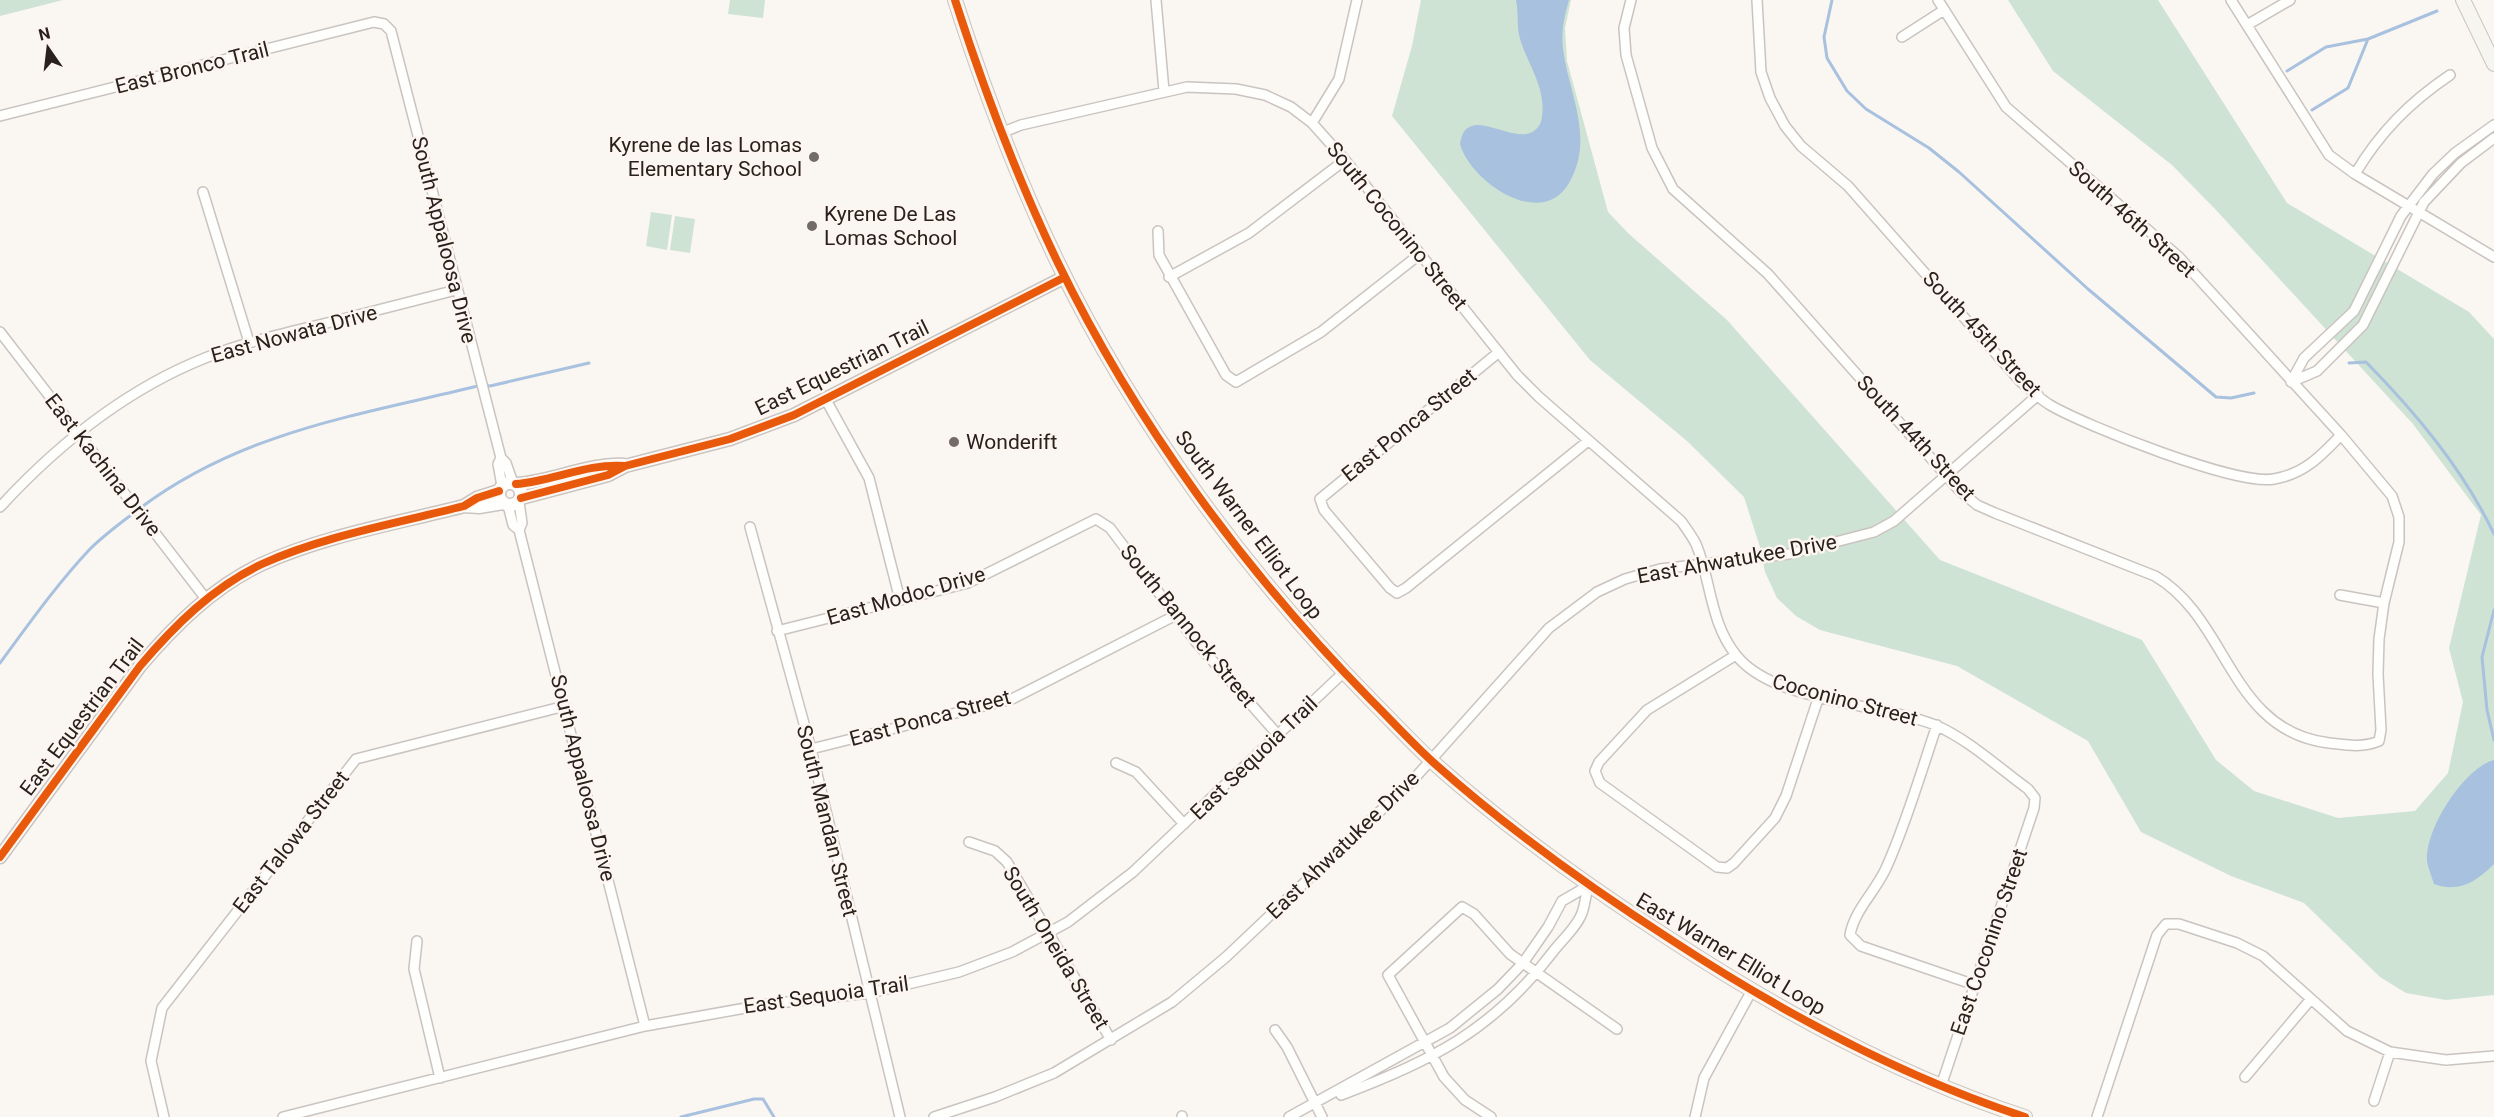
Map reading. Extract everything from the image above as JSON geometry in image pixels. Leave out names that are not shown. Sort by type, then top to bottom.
[{"type":"main road","name":"South Warner Elliot Loop","points":[[955,0],[1001,133],[1065,277],[1121,377],[1187,479],[1266,583],[1344,672],[1430,760],[1494,815],[1588,886]]},
{"type":"main road","points":[[2463,0],[2494,64]]},
{"type":"main road","name":"East Warner Elliot Loop","points":[[1588,886],[1751,992],[1843,1041],[1941,1086],[2025,1117]]},
{"type":"street","points":[[1156,0],[1164,91]]},
{"type":"street","points":[[1312,123],[1339,79],[1357,0]]},
{"type":"street","name":"South 44th Street","points":[[1631,0],[1624,28],[1626,55],[1652,148],[1673,189],[1768,274],[1945,476],[1977,505],[2155,576],[2174,587],[2190,605],[2250,699],[2275,722],[2293,734],[2318,742],[2370,746],[2379,741],[2381,730],[2378,674],[2384,603]]},
{"type":"street","name":"South 45th Street","points":[[1757,0],[1761,72],[1770,98],[1785,126],[1801,146],[1848,186],[2021,382],[2038,395],[2073,417],[2191,462],[2254,481],[2272,480],[2305,469],[2319,459],[2341,435]]},
{"type":"street","name":"South 46th Street","points":[[1938,0],[2006,107],[2179,257],[2382,482],[2392,496],[2399,517],[2399,542],[2384,603]]},
{"type":"street","points":[[2232,0],[2329,155],[2355,174],[2494,257]]},
{"type":"street","points":[[2247,25],[2290,0]]},
{"type":"street","points":[[1902,37],[1944,10]]},
{"type":"street","name":"East Bronco Trail","points":[[0,116],[375,22],[384,24]]},
{"type":"street","name":"South Appaloosa Drive","points":[[384,24],[391,30],[456,290],[501,458],[506,463],[513,525],[519,530],[645,1026]]},
{"type":"street","points":[[2355,174],[2372,147],[2398,115],[2450,75]]},
{"type":"street","name":"South Coconino Street","points":[[1001,133],[1021,125],[1164,91],[1207,86],[1265,95],[1291,107],[1312,123],[1345,160],[1499,352],[1539,397],[1681,521],[1695,543],[1702,564]]},
{"type":"street","points":[[2291,382],[2304,358],[2354,311],[2408,206],[2433,174],[2455,153],[2494,125]]},
{"type":"street","points":[[2291,382],[2317,371],[2363,325],[2388,281],[2419,212],[2442,181],[2494,138]]},
{"type":"street","points":[[1169,277],[1249,233],[1345,160]]},
{"type":"street","points":[[203,192],[249,342]]},
{"type":"street","points":[[1158,231],[1159,255],[1169,277],[1226,375],[1236,382],[1321,332],[1420,254]]},
{"type":"street","name":"East Equestrian Trail","points":[[0,857],[140,666],[165,637],[206,599],[260,565],[296,550],[464,506],[477,498],[510,494],[539,482],[604,464],[625,466],[758,429],[826,399],[1065,277]]},
{"type":"street","name":"East Nowata Drive","points":[[0,507],[26,479],[78,431],[147,386],[203,358],[249,342],[456,290]]},
{"type":"street","name":"East Kachina Drive","points":[[0,332],[206,599]]},
{"type":"street","name":"East Ponca Street","points":[[1499,352],[1320,499],[1324,510],[1390,588],[1397,593],[1588,441]]},
{"type":"street","name":"East Ahwatukee Drive","points":[[934,1117],[995,1097],[1054,1073],[1172,1002],[1226,957],[1364,828],[1430,760],[1541,636],[1571,610],[1598,592],[1625,579],[1660,569],[1789,554],[1874,532],[1894,521],[2038,395]]},
{"type":"street","points":[[826,399],[869,478],[900,600]]},
{"type":"street","name":"East Modoc Drive","points":[[777,631],[978,579],[1096,519]]},
{"type":"street","name":"South Bannock Street","points":[[1096,519],[1110,528],[1176,615],[1278,735]]},
{"type":"street","name":"South Mandan Street","points":[[750,527],[811,749],[900,1117]]},
{"type":"street","name":"Coconino Street","points":[[1702,564],[1716,618],[1736,655],[1763,678],[1819,696],[1912,717],[1937,725],[2019,782],[2035,798]]},
{"type":"street","points":[[2340,595],[2384,603]]},
{"type":"street","name":"East Ponca Street","points":[[811,749],[1012,699],[1176,615]]},
{"type":"street","points":[[1736,655],[1647,710],[1599,762],[1595,771],[1600,783],[1717,867],[1727,868],[1775,818],[1786,796],[1819,696]]},
{"type":"street","name":"East Sequoia Trail","points":[[283,1117],[645,1026],[759,1005],[870,993],[977,966],[1048,934],[1109,892],[1344,672]]},
{"type":"street","name":"East Talowa Street","points":[[164,1117],[151,1062],[162,1008],[356,759],[565,706]]},
{"type":"street","points":[[1937,725],[1886,869],[1853,922],[1850,935],[1861,946],[1975,985]]},
{"type":"street","points":[[1116,763],[1136,772],[1184,824]]},
{"type":"street","name":"East Coconino Street","points":[[1941,1086],[2034,808],[2035,798]]},
{"type":"street","name":"South Oneida Street","points":[[969,842],[995,851],[1008,862],[1111,1040]]},
{"type":"street","points":[[1316,1104],[1432,1058],[1509,1003],[1562,901],[1588,886]]},
{"type":"street","points":[[1289,1117],[1423,1043],[1472,1012],[1529,968],[1582,914],[1588,886]]},
{"type":"street","points":[[1491,1117],[1465,1100],[1444,1077],[1423,1043],[1388,975],[1462,907],[1474,914],[1529,968],[1617,1029]]},
{"type":"street","points":[[2097,1117],[2157,935],[2166,924],[2179,924],[2237,943],[2264,956],[2347,1031],[2390,1052],[2446,1060],[2494,1056]]},
{"type":"street","points":[[417,941],[414,969],[440,1078]]},
{"type":"street","points":[[1695,1117],[1704,1077],[1751,992]]},
{"type":"street","points":[[2245,1077],[2311,999]]},
{"type":"street","points":[[1275,1030],[1287,1047],[1322,1117]]},
{"type":"street","points":[[2374,1101],[2390,1052]]},
{"type":"green space","points":[[0,0],[63,0],[0,16]]},
{"type":"green space","points":[[730,0],[765,0],[763,18],[728,14]]},
{"type":"green space","points":[[1421,0],[1571,0],[1565,28],[1567,61],[1608,212],[1629,234],[1727,320],[1940,560],[2142,640],[2216,760],[2254,791],[2338,818],[2415,811],[2448,773],[2463,702],[2449,648],[2481,515],[2413,424],[2216,210],[2172,165],[2053,71],[2008,0],[2158,0],[2287,203],[2469,312],[2494,339],[2494,995],[2446,1000],[2406,993],[2380,977],[2304,903],[2231,876],[2141,832],[2088,741],[1957,666],[1820,630],[1796,616],[1777,598],[1765,572],[1760,547],[1744,497],[1687,441],[1590,360],[1392,116],[1412,46]]},
{"type":"green space","points":[[651,212],[672,215],[667,250],[646,246]]},
{"type":"green space","points":[[675,216],[695,219],[690,253],[670,250]]},
{"type":"water","points":[[1516,0],[1569,0],[1563,24],[1562,43],[1578,116],[1580,150],[1569,183],[1557,197],[1542,202],[1525,202],[1492,185],[1466,158],[1460,144],[1465,131],[1473,126],[1522,134],[1533,132],[1541,122],[1543,111],[1540,90],[1519,37]]},
{"type":"water","points":[[2494,760],[2494,864],[2481,876],[2467,884],[2451,887],[2434,884],[2427,861],[2432,833],[2439,817],[2459,787],[2482,765]]},
{"type":"waterway","points":[[1832,0],[1824,37],[1827,58],[1847,91],[1866,109],[1929,148],[1959,172],[2088,289],[2216,397],[2231,398],[2254,393]]},
{"type":"waterway","points":[[2312,110],[2348,88],[2368,39],[2437,11]]},
{"type":"waterway","points":[[2287,71],[2326,47],[2368,39]]},
{"type":"waterway","points":[[2349,363],[2366,362],[2403,401],[2453,464],[2494,534]]},
{"type":"waterway","points":[[0,663],[54,590],[96,544],[139,509],[178,483],[219,461],[261,443],[347,417],[482,385],[490,386],[589,363]]},
{"type":"waterway","points":[[2494,610],[2482,657],[2487,710],[2494,740]]},
{"type":"waterway","points":[[681,1117],[754,1099],[763,1099],[774,1117]]},
{"type":"cycle path","points":[[955,0],[1015,166],[1058,263],[1088,322],[1158,438],[1197,494],[1238,548],[1325,652],[1410,740],[1462,787],[1520,834],[1642,921],[1715,968],[1799,1018],[1843,1041],[1932,1082],[2025,1117]]},
{"type":"cycle path","points":[[521,498],[608,475],[625,466],[730,439],[794,415],[1065,277]]},
{"type":"cycle path","points":[[516,484],[597,467],[625,466]]},
{"type":"cycle path","points":[[0,857],[140,666],[181,622],[227,584],[244,573],[285,554],[361,531],[464,506],[477,498],[499,491]]},
{"type":"place","name":"Kyrene de las Lomas Elementary School","points":[[814,157]]},
{"type":"place","name":"Kyrene De Las Lomas School","points":[[812,226]]},
{"type":"place","name":"Wonderift","points":[[954,442]]}]
